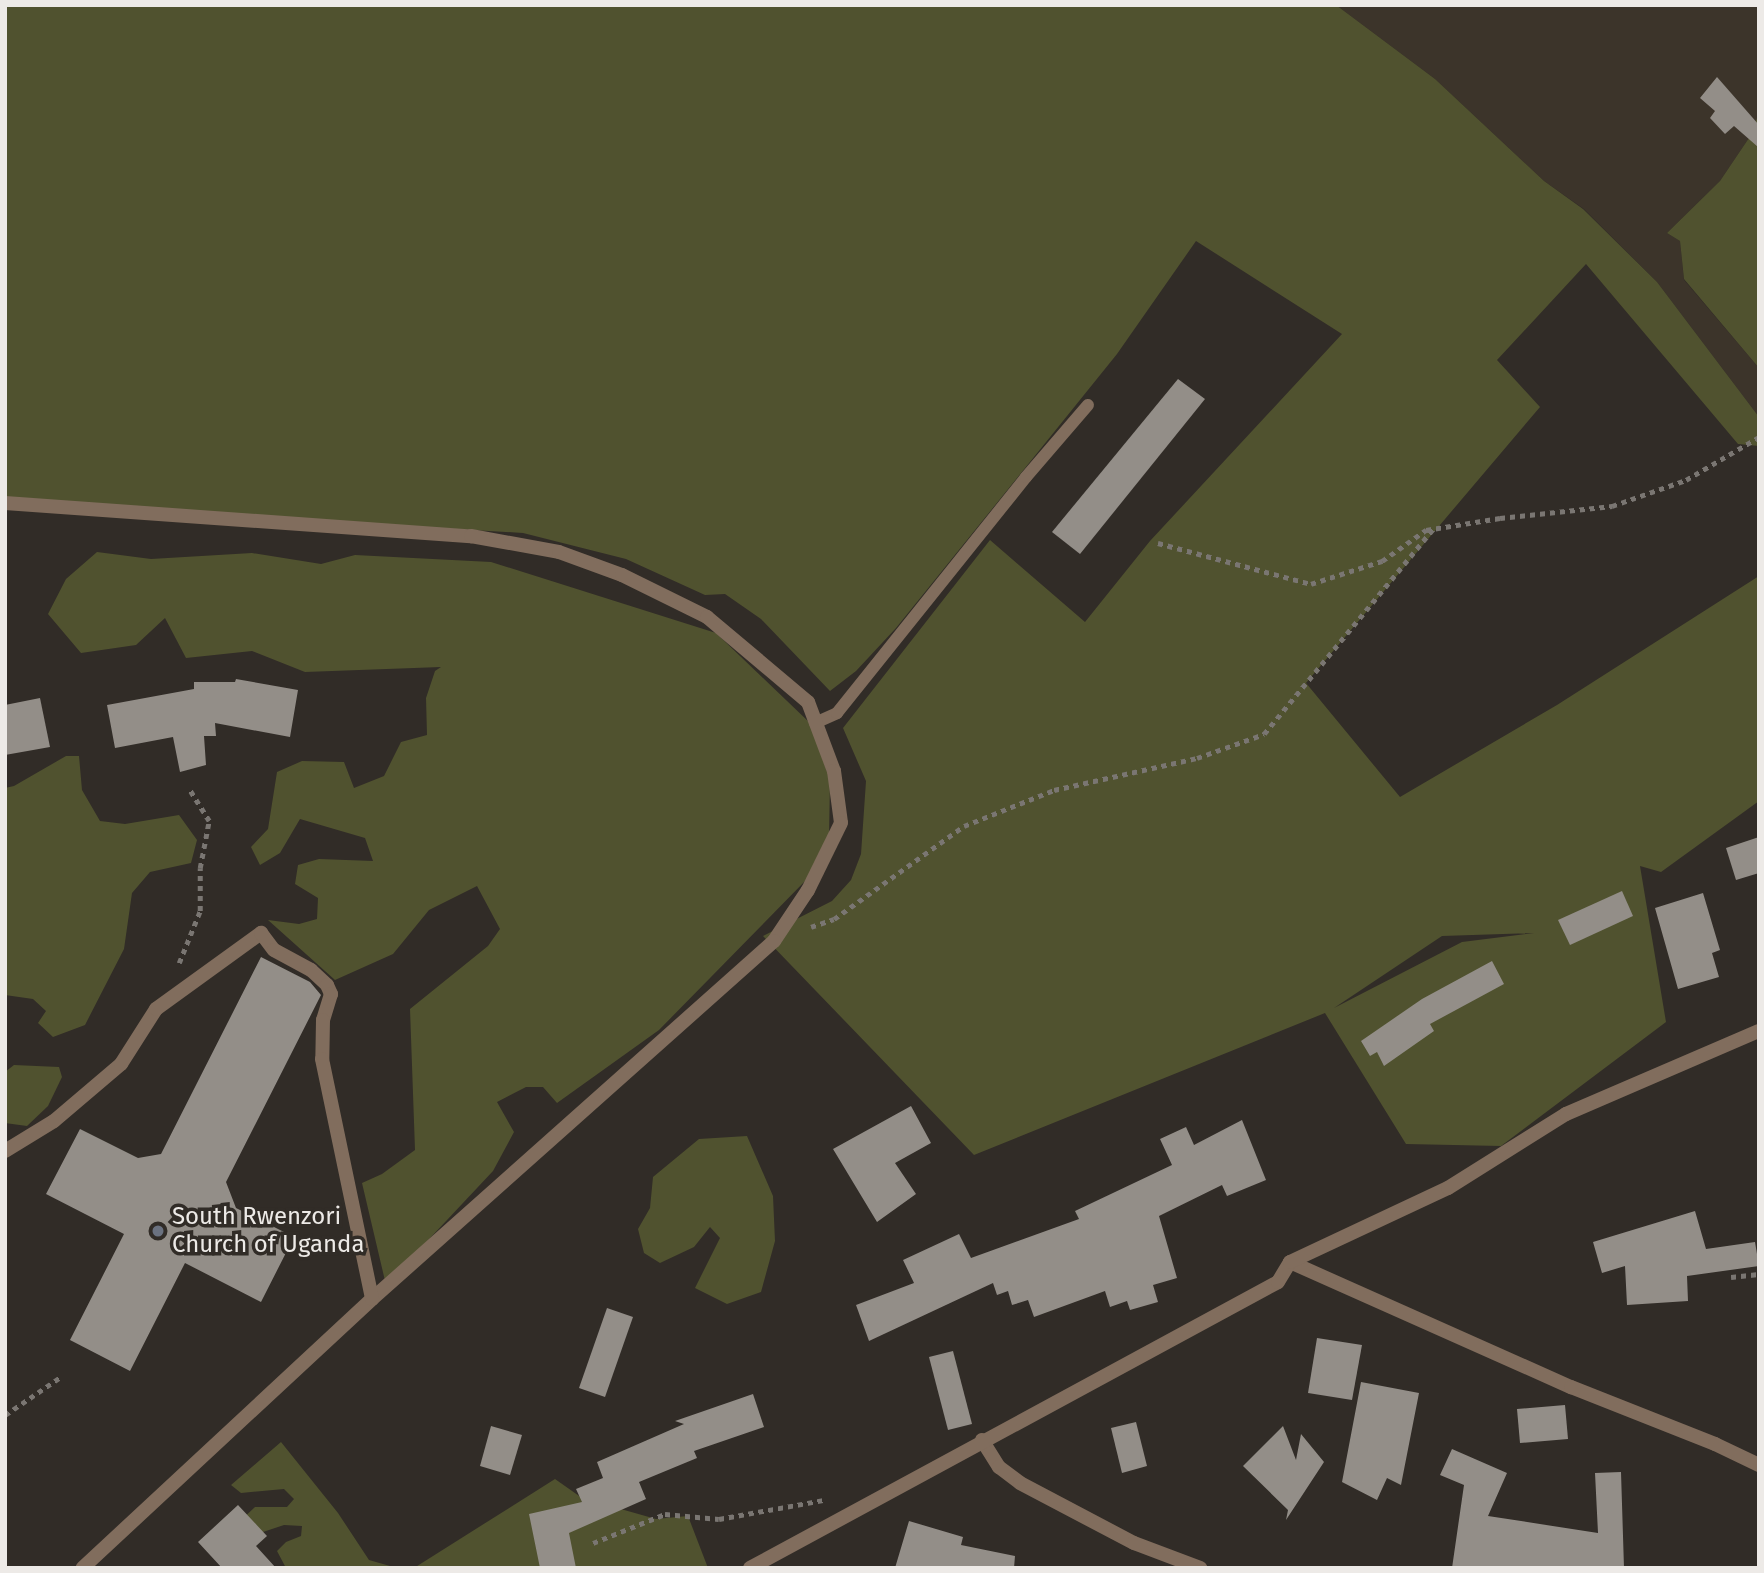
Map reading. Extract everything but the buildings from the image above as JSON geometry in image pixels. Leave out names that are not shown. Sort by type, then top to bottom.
[{"type":"street","points":[[5,503],[471,536],[559,552],[622,575],[707,617],[808,702],[834,771],[841,823],[814,880],[774,941],[372,1299],[83,1568]]},
{"type":"street","points":[[5,1151],[54,1121],[121,1064],[156,1009],[261,933],[274,950],[312,970],[331,994],[323,1020],[322,1059],[372,1299]]},
{"type":"street","points":[[750,1568],[1278,1282],[1290,1262],[1448,1188],[1566,1114],[1759,1031]]},
{"type":"street","points":[[1290,1262],[1571,1387],[1715,1444],[1759,1465]]},
{"type":"street","points":[[982,1440],[999,1467],[1020,1483],[1134,1543],[1200,1568]]},
{"type":"lane","points":[[815,723],[837,713],[1088,404]]},
{"type":"path","points":[[1157,543],[1311,584],[1382,561],[1426,530],[1500,518],[1612,506],[1686,480],[1759,437]]},
{"type":"path","points":[[774,941],[834,919],[964,827],[1054,790],[1197,758],[1264,734],[1433,529]]},
{"type":"path","points":[[173,973],[200,911],[200,868],[209,821],[190,791]]},
{"type":"path","points":[[1731,1277],[1759,1274]]},
{"type":"path","points":[[5,1415],[62,1376]]},
{"type":"path","points":[[593,1543],[665,1514],[719,1519],[828,1500]]},
{"type":"shaded area","points":[[1336,5],[1757,5],[1759,112],[1751,135],[1720,181],[1667,233],[1680,241],[1684,280],[1759,368],[1759,417],[1657,282],[1584,209],[1544,181],[1435,79]]},
{"type":"green space","points":[[5,5],[1336,5],[1435,79],[1544,181],[1583,209],[1657,282],[1759,417],[1759,446],[1738,444],[1586,264],[1497,360],[1540,407],[1306,683],[1400,797],[1557,705],[1759,576],[1759,801],[1661,872],[1640,866],[1666,1022],[1501,1146],[1406,1144],[1325,1013],[974,1155],[763,936],[832,901],[851,880],[861,854],[866,781],[843,728],[990,540],[1085,622],[1150,541],[1342,334],[1196,241],[1117,354],[896,628],[856,671],[830,691],[761,619],[725,594],[705,595],[626,559],[523,533],[5,502]],"holes":[[[1534,933],[1462,942],[1334,1008],[1442,936]]]},
{"type":"green space","points":[[1759,112],[1759,368],[1684,279],[1680,241],[1667,233],[1720,181],[1751,135]]},
{"type":"green space","points":[[97,552],[151,559],[252,553],[321,564],[355,555],[491,562],[716,633],[810,723],[830,780],[829,840],[809,877],[659,1030],[557,1103],[543,1087],[526,1087],[497,1102],[514,1132],[493,1171],[386,1285],[362,1183],[382,1174],[415,1150],[410,1009],[488,946],[500,929],[477,886],[429,910],[393,954],[335,980],[268,920],[299,924],[317,919],[318,898],[295,884],[298,865],[319,859],[373,861],[365,838],[300,819],[280,853],[260,865],[251,847],[268,829],[277,772],[302,761],[344,762],[354,788],[384,776],[401,742],[427,735],[426,698],[435,671],[441,667],[305,672],[252,651],[186,658],[165,618],[136,645],[81,653],[48,614],[66,579]]},
{"type":"green space","points":[[66,756],[79,756],[82,790],[100,821],[125,824],[179,815],[197,840],[191,863],[150,872],[132,893],[124,949],[85,1025],[53,1037],[38,1023],[46,1011],[33,999],[5,995],[5,788],[14,786]]},
{"type":"green space","points":[[14,1065],[59,1067],[62,1077],[48,1106],[27,1126],[5,1123],[5,1072]]},
{"type":"green space","points":[[747,1136],[773,1196],[775,1241],[761,1292],[727,1304],[695,1288],[720,1238],[710,1227],[694,1247],[660,1263],[644,1253],[638,1229],[650,1208],[653,1177],[699,1139]]},
{"type":"green space","points":[[281,1442],[338,1513],[369,1560],[397,1568],[286,1568],[277,1551],[286,1542],[301,1536],[302,1526],[284,1525],[257,1534],[239,1522],[255,1507],[287,1507],[294,1499],[284,1489],[241,1493],[231,1485]]},
{"type":"green space","points":[[555,1479],[582,1498],[656,1519],[688,1516],[708,1568],[414,1568]]},
{"type":"place","name":"South Rwenzori Church of Uganda","points":[[158,1231]]}]
